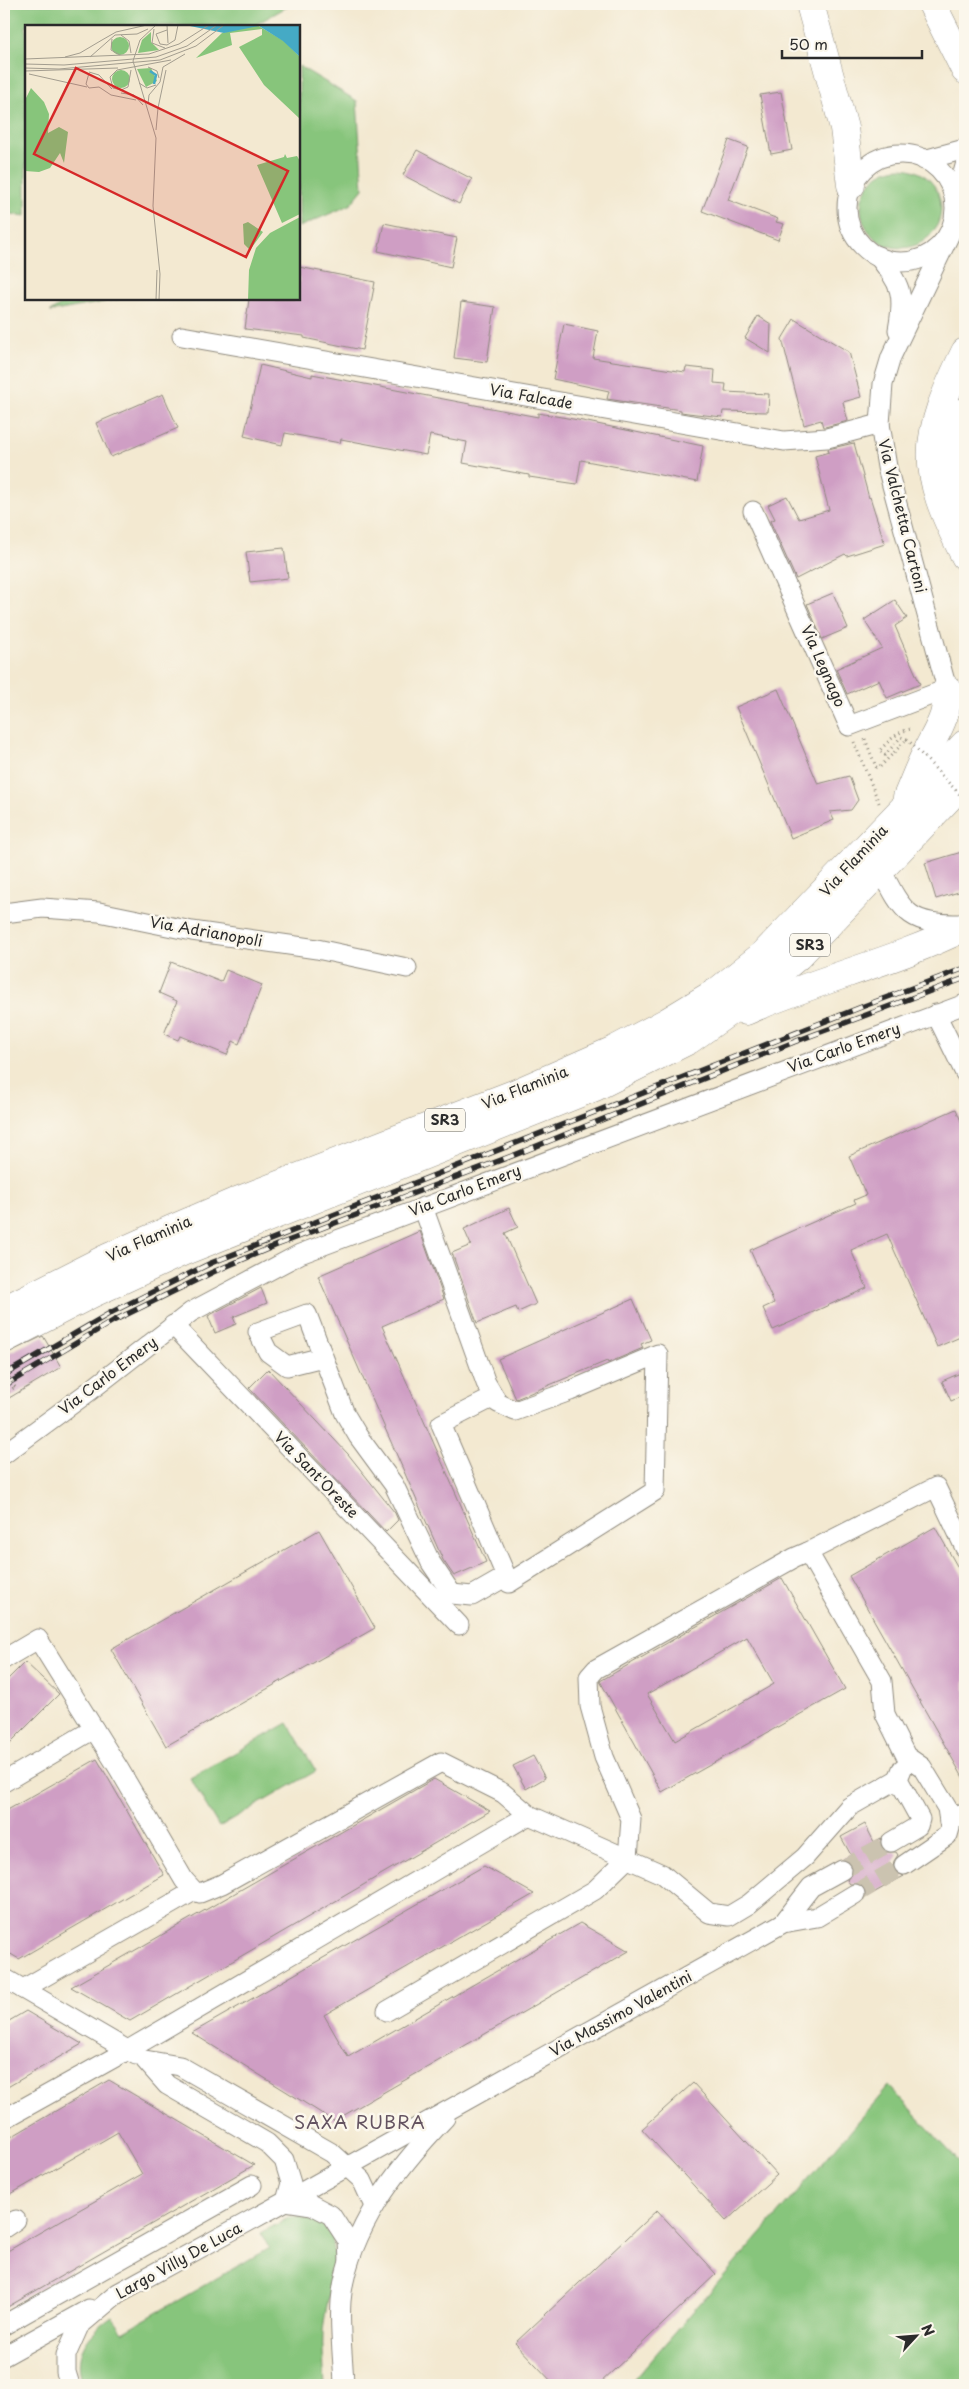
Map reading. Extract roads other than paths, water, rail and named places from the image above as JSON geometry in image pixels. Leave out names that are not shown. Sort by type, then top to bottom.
[{"type":"highway","points":[[810,4],[844,128],[851,185]]},
{"type":"highway","points":[[932,4],[965,70]]},
{"type":"highway","points":[[939,4],[965,48]]},
{"type":"highway","points":[[965,352],[938,412],[931,449],[931,468],[937,497],[965,556]]},
{"type":"highway","points":[[965,412],[954,442],[953,456],[957,484],[965,504]]},
{"type":"highway","points":[[895,817],[941,726],[947,707],[948,690]]},
{"type":"highway","points":[[936,775],[965,724]]},
{"type":"highway","name":"Via Flaminia","points":[[4,1310],[107,1258],[172,1228],[516,1093],[614,1050],[659,1027],[718,991],[752,965],[787,931],[965,744]]},
{"type":"highway","name":"Via Flaminia","points":[[4,1339],[91,1294],[182,1252],[595,1087],[668,1052],[706,1029],[744,1001],[798,956],[965,781]]},
{"type":"highway","points":[[902,848],[965,805]]},
{"type":"highway","points":[[706,1029],[781,997],[927,945],[965,926]]},
{"type":"street","points":[[924,160],[965,149]]},
{"type":"street","name":"Via Valchetta Cartoni","points":[[948,690],[888,467],[880,424],[883,384],[896,344],[918,305],[950,234],[955,219],[955,201],[946,177],[936,167],[924,160],[896,154],[882,157],[865,167],[854,179],[846,208],[851,231],[864,247],[878,256],[893,261],[914,261],[934,252],[950,234]]},
{"type":"street","points":[[955,201],[965,166]]},
{"type":"street","points":[[878,256],[896,280],[902,295],[902,308],[896,344]]},
{"type":"street","name":"Via Falcade","points":[[182,336],[784,441],[827,438],[880,424]]},
{"type":"street","name":"Via Legnago","points":[[753,511],[849,726],[948,690]]},
{"type":"street","points":[[881,870],[895,896],[912,916],[932,924],[965,926]]},
{"type":"street","name":"Via Adrianopoli","points":[[4,913],[42,908],[99,912],[192,931],[317,949],[407,968]]},
{"type":"street","name":"Via Carlo Emery","points":[[4,1454],[92,1390],[191,1312],[300,1254],[965,1004]]},
{"type":"street","points":[[936,1014],[965,1073]]},
{"type":"street","points":[[422,1207],[486,1383],[498,1403],[515,1411],[570,1392],[658,1354],[655,1491],[509,1583],[441,1424],[494,1397]]},
{"type":"street","name":"Via Sant'Oreste","points":[[173,1325],[459,1625]]},
{"type":"street","points":[[323,1357],[345,1414],[358,1436],[394,1485],[431,1564],[452,1594],[472,1596],[507,1576]]},
{"type":"street","points":[[387,2011],[595,1890],[628,1858],[631,1819],[604,1757],[590,1706],[589,1677],[605,1664],[794,1558],[936,1486],[965,1548]]},
{"type":"street","points":[[808,1552],[882,1681],[885,1714],[906,1756],[922,1767],[946,1808],[949,1822],[948,1835],[904,1865]]},
{"type":"street","points":[[4,1659],[38,1640],[94,1729],[184,1880],[194,1891],[200,1893],[222,1884],[441,1762],[503,1793],[529,1816],[662,1874],[709,1913],[729,1916],[749,1904],[804,1857],[850,1807],[898,1779],[906,1756]]},
{"type":"street","points":[[4,1782],[94,1729]]},
{"type":"street","points":[[891,1842],[918,1826],[920,1819],[898,1779]]},
{"type":"street","points":[[949,1822],[965,1812]]},
{"type":"street","points":[[4,2119],[128,2050],[529,1816]]},
{"type":"street","points":[[783,1923],[811,1887],[842,1870]]},
{"type":"street","points":[[23,1989],[194,1891]]},
{"type":"street","points":[[783,1923],[816,1917],[855,1894]]},
{"type":"street","name":"Via Massimo Valentini","points":[[458,2104],[783,1923]]},
{"type":"street","points":[[4,1978],[146,2060],[180,2066],[314,2142],[348,2166],[362,2180],[374,2206]]},
{"type":"street","points":[[146,2060],[167,2085],[266,2143],[284,2160],[292,2183],[286,2201],[312,2204],[331,2215],[348,2241],[349,2263]]},
{"type":"street","points":[[344,2385],[340,2340],[341,2300],[349,2263],[374,2206],[410,2154],[458,2104]]},
{"type":"street","name":"Largo Villy De Luca","points":[[70,2385],[66,2372],[66,2355],[80,2326],[118,2293],[458,2104]]},
{"type":"street","points":[[4,2325],[252,2184]]},
{"type":"street","points":[[4,2356],[118,2293]]},
{"type":"tunnel","points":[[842,1870],[891,1842]]},
{"type":"tunnel","points":[[855,1894],[904,1865]]},
{"type":"railway","points":[[4,1375],[112,1312],[211,1263],[965,968]]},
{"type":"railway","points":[[4,1386],[113,1321],[213,1272],[277,1245],[517,1154],[794,1042],[965,978]]},
{"type":"district","name":"SAXA RUBRA","points":[[360,2123]]}]
